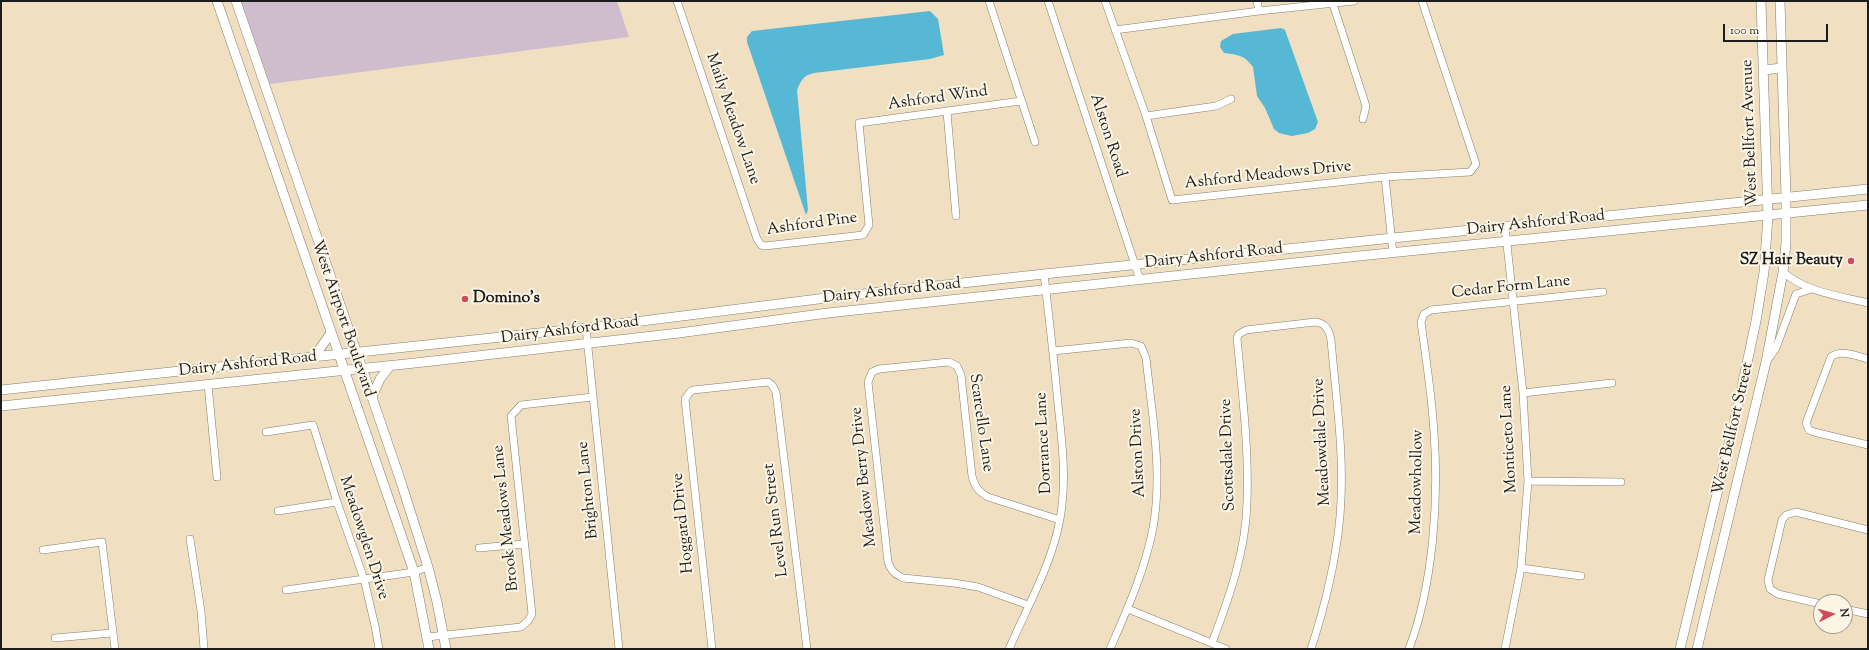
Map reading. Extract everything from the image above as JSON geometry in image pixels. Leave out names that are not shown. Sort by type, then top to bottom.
[{"type":"main road","name":"West Airport Boulevard","points":[[217,1],[414,572],[429,649]]},
{"type":"main road","name":"West Airport Boulevard","points":[[236,1],[363,369],[428,567],[446,649]]},
{"type":"main road","name":"West Bellfort Avenue","points":[[1761,1],[1768,216]]},
{"type":"main road","name":"West Bellfort Avenue","points":[[1780,1],[1787,214]]},
{"type":"main road","points":[[1763,70],[1782,68]]},
{"type":"main road","name":"Dairy Ashford Road","points":[[1,390],[586,328],[826,298],[1136,264],[1868,188]]},
{"type":"main road","name":"Dairy Ashford Road","points":[[1,406],[363,369],[588,344],[828,314],[1046,290],[1868,205]]},
{"type":"main road","points":[[1637,212],[1638,228]]},
{"type":"main road","name":"West Bellfort Street","points":[[1697,649],[1766,362],[1783,272],[1787,214]]},
{"type":"main road","name":"West Bellfort Street","points":[[1680,649],[1737,410],[1756,321],[1764,272],[1768,216]]},
{"type":"main road","points":[[826,298],[828,314]]},
{"type":"main road","points":[[314,357],[331,333]]},
{"type":"main road","points":[[372,397],[380,379],[390,366]]},
{"type":"main road","points":[[1737,410],[1753,413]]},
{"type":"main road","points":[[1703,552],[1720,554]]},
{"type":"street","name":"Maily Meadow Lane","points":[[677,1],[757,239],[761,245]]},
{"type":"street","points":[[989,1],[1035,142]]},
{"type":"street","name":"Alston Road","points":[[1048,1],[1136,264],[1140,280]]},
{"type":"street","name":"Ashford Meadows Drive","points":[[1105,1],[1146,116],[1172,200],[1385,177]]},
{"type":"street","points":[[1257,1],[1259,11]]},
{"type":"street","points":[[1115,30],[1259,11],[1354,1]]},
{"type":"street","points":[[1393,253],[1385,177],[1470,172],[1476,164],[1422,1]]},
{"type":"street","points":[[1333,4],[1366,106],[1363,119]]},
{"type":"street","points":[[1146,116],[1216,106],[1231,99]]},
{"type":"street","name":"Ashford Wind","points":[[867,231],[869,225],[859,124],[1022,102]]},
{"type":"street","points":[[947,112],[956,216]]},
{"type":"street","name":"Monticeto Lane","points":[[1505,226],[1523,393],[1528,481],[1522,568],[1505,649]]},
{"type":"street","name":"Ashford Pine","points":[[761,245],[765,246],[863,235],[867,231]]},
{"type":"street","points":[[1783,272],[1792,280],[1812,289],[1868,303]]},
{"type":"street","name":"Dorrance Lane","points":[[1010,649],[1028,605],[1039,583],[1053,544],[1060,520],[1064,482],[1064,460],[1044,274]]},
{"type":"street","points":[[1766,362],[1776,348],[1796,294],[1812,289]]},
{"type":"street","name":"Cedar Form Lane","points":[[1424,314],[1430,310],[1603,292]]},
{"type":"street","name":"Meadowhollow","points":[[1409,649],[1422,606],[1428,570],[1434,513],[1434,432],[1421,322],[1424,314]]},
{"type":"street","name":"Scottsdale Drive","points":[[1212,643],[1235,580],[1247,503],[1246,440],[1237,338],[1239,334],[1246,330],[1315,322],[1326,326]]},
{"type":"street","name":"Meadowdale Drive","points":[[1311,649],[1330,580],[1340,517],[1341,496],[1340,436],[1331,340],[1326,326]]},
{"type":"street","name":"Brighton Lane","points":[[586,328],[619,649]]},
{"type":"street","name":"Alston Drive","points":[[1053,351],[1131,342],[1141,346],[1146,358],[1156,458],[1156,492],[1153,528],[1145,558],[1128,608],[1110,649]]},
{"type":"street","points":[[1868,359],[1843,353],[1834,354],[1829,361],[1806,418],[1809,430],[1868,445]]},
{"type":"street","name":"Meadow Berry Drive","points":[[957,366],[949,362],[879,369],[872,372],[870,375],[868,382],[888,562],[895,575],[903,578],[954,583],[978,588],[1028,605]]},
{"type":"street","name":"Scarcello Lane","points":[[957,366],[961,375],[974,485],[979,492],[988,497],[1060,520]]},
{"type":"street","name":"Hoggard Drive","points":[[712,649],[685,406],[687,395],[694,390],[768,382],[774,388]]},
{"type":"street","points":[[1523,393],[1612,383]]},
{"type":"street","points":[[208,385],[217,478]]},
{"type":"street","name":"Level Run Street","points":[[774,388],[776,392],[806,649]]},
{"type":"street","name":"Brook Meadows Lane","points":[[444,636],[521,627],[528,622],[532,614],[511,424],[512,416],[521,405],[593,397]]},
{"type":"street","name":"Meadowglen Drive","points":[[266,432],[313,425],[337,502],[364,579],[375,626],[378,649]]},
{"type":"street","points":[[1528,481],[1621,482]]},
{"type":"street","points":[[278,511],[337,502]]},
{"type":"street","points":[[1813,602],[1778,594],[1770,589],[1768,580],[1782,520],[1790,513],[1796,512],[1868,530]]},
{"type":"street","points":[[190,539],[201,611],[204,649]]},
{"type":"street","points":[[44,550],[102,542],[115,649]]},
{"type":"street","points":[[479,548],[524,544]]},
{"type":"street","points":[[286,590],[414,572],[428,567]]},
{"type":"street","points":[[1522,568],[1581,576]]},
{"type":"street","points":[[1128,608],[1226,649]]},
{"type":"street","points":[[1853,611],[1868,614]]},
{"type":"street","points":[[55,638],[112,633]]},
{"type":"street","points":[[427,637],[444,636]]},
{"type":"shaded area","points":[[241,1],[617,1],[629,37],[270,84]]},
{"type":"water","points":[[930,11],[938,19],[944,55],[930,59],[814,73],[805,77],[802,81],[797,90],[808,210],[806,215],[747,42],[747,37],[752,31]]},
{"type":"water","points":[[1281,28],[1285,30],[1318,122],[1315,129],[1308,133],[1292,136],[1279,133],[1274,129],[1265,108],[1257,96],[1253,67],[1244,58],[1237,55],[1224,53],[1220,47],[1221,41],[1233,34]]},
{"type":"place","name":"SZ Hair Beauty","points":[[1851,261]]},
{"type":"place","name":"Domino's","points":[[465,299]]}]
